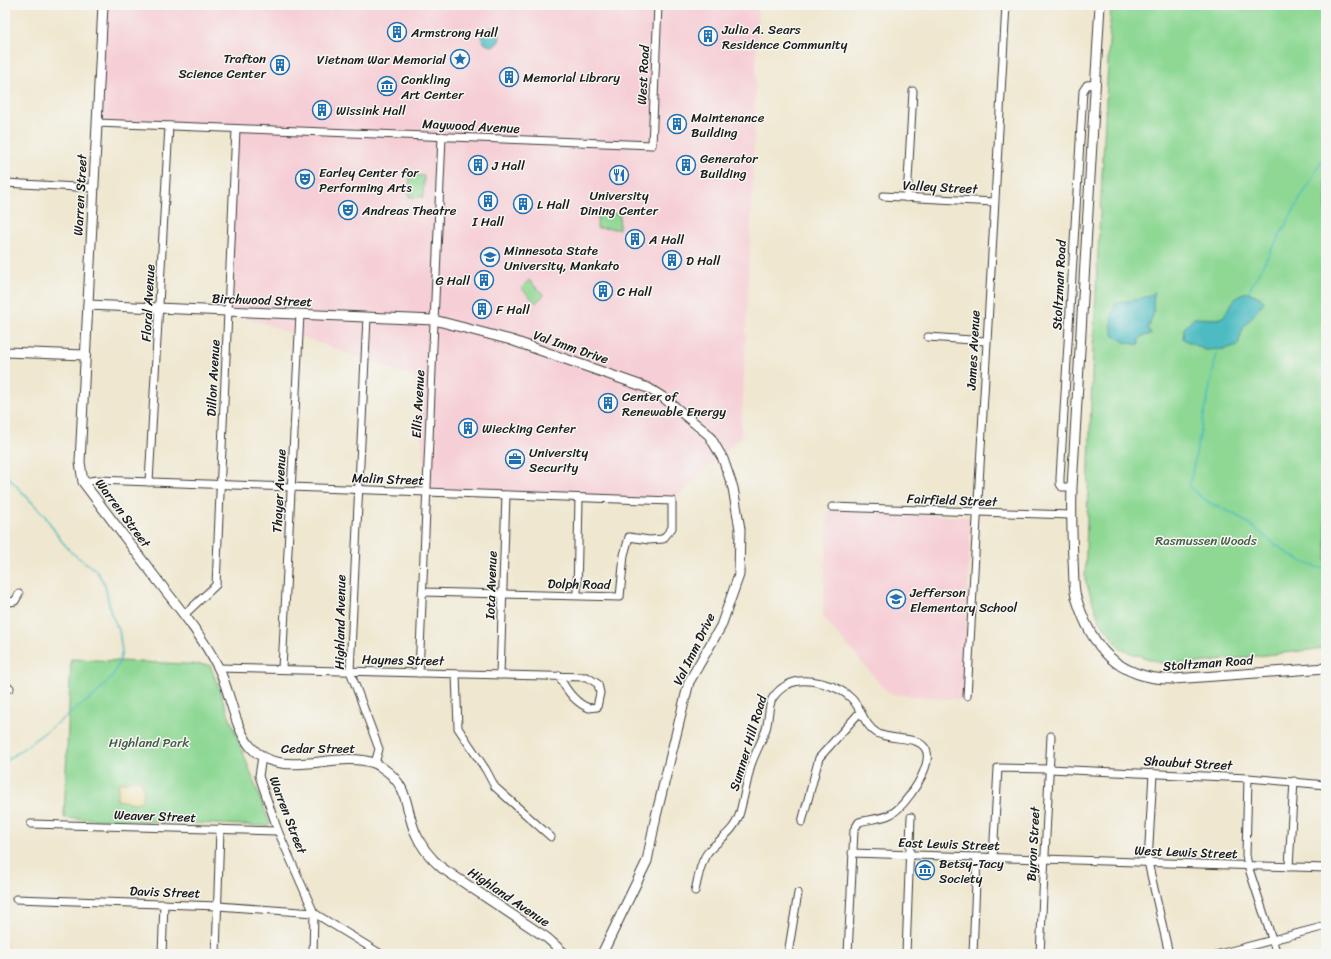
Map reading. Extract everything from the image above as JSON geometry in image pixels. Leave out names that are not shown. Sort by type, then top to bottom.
[{"type":"street","name":"Warren Street","points":[[103,5],[80,462],[83,482],[184,615],[218,668],[238,723],[249,745],[262,757],[258,776],[278,831],[314,913]]},
{"type":"street","name":"West Road","points":[[652,145],[658,5]]},
{"type":"street","name":"James Avenue","points":[[967,696],[976,513],[1006,5]]},
{"type":"street","name":"Stoltzman Road","points":[[1100,5],[1072,487],[1071,515],[1076,596],[1091,635],[1110,660],[1121,667],[1144,677],[1159,679],[1326,668]]},
{"type":"street","points":[[907,198],[913,92]]},
{"type":"street","name":"Maywood Avenue","points":[[97,123],[652,145]]},
{"type":"street","name":"Floral Avenue","points":[[149,482],[160,308],[169,126]]},
{"type":"street","name":"Dillon Avenue","points":[[184,615],[216,585],[236,129]]},
{"type":"street","name":"Ellis Avenue","points":[[419,673],[442,136]]},
{"type":"street","points":[[5,183],[94,188]]},
{"type":"street","name":"Valley Street","points":[[883,196],[994,202]]},
{"type":"street","name":"Birchwood Street","points":[[88,305],[434,320]]},
{"type":"street","name":"Thayer Avenue","points":[[282,669],[300,314]]},
{"type":"street","name":"Highland Avenue","points":[[367,317],[350,671],[379,749],[375,763],[389,772],[402,788],[414,830],[420,845],[430,858],[442,868],[547,938],[565,954]]},
{"type":"street","name":"Val Imm Drive","points":[[434,320],[511,340],[648,388],[664,398],[709,435],[723,459],[733,488],[740,529],[739,575],[721,626],[689,682],[659,801],[647,861],[602,954]]},
{"type":"street","points":[[928,337],[986,341]]},
{"type":"street","points":[[5,352],[85,355]]},
{"type":"street","name":"Malin Street","points":[[83,482],[97,480],[672,501],[672,521]]},
{"type":"street","name":"Iota Avenue","points":[[500,675],[506,495]]},
{"type":"street","points":[[577,595],[579,498]]},
{"type":"street","name":"Fairfield Street","points":[[832,507],[1071,515]]},
{"type":"street","name":"Dolph Road","points":[[422,592],[620,597],[624,555],[629,537],[649,540],[663,539],[672,528],[672,521]]},
{"type":"street","points":[[5,603],[15,602],[19,594]]},
{"type":"street","name":"Haynes Street","points":[[218,668],[282,669],[456,674],[559,676],[587,677],[598,684],[600,693],[597,706],[589,708],[577,702],[564,686],[559,676]]},
{"type":"street","points":[[456,674],[458,728],[486,770],[495,787],[551,837]]},
{"type":"street","name":"Sumner Hill Road","points":[[695,891],[703,859],[708,851],[729,834],[740,814],[752,765],[766,729],[772,700],[782,688],[796,681],[811,682],[834,688],[846,694],[852,699],[872,729],[878,733],[921,745],[925,748],[928,759],[927,767],[917,784],[898,809],[883,817],[859,822],[854,830],[852,853]]},
{"type":"street","points":[[802,822],[819,758],[860,712]]},
{"type":"street","name":"Byron Street","points":[[1040,954],[1051,736]]},
{"type":"street","name":"Cedar Street","points":[[262,757],[282,763],[307,764],[354,760],[375,763]]},
{"type":"street","name":"Shaubut Street","points":[[993,858],[998,768],[1049,768],[1248,778],[1326,785]]},
{"type":"street","points":[[1153,774],[1148,862],[1169,954]]},
{"type":"street","points":[[1248,778],[1246,855],[1248,866],[1278,954]]},
{"type":"street","points":[[1289,867],[1294,781]]},
{"type":"street","points":[[906,954],[911,817]]},
{"type":"street","name":"Weaver Street","points":[[31,824],[278,831]]},
{"type":"street","points":[[216,954],[220,829]]},
{"type":"street","points":[[848,954],[852,853]]},
{"type":"street","name":"East Lewis Street","points":[[852,853],[1044,859]]},
{"type":"street","points":[[973,954],[977,857]]},
{"type":"street","name":"West Lewis Street","points":[[1044,859],[1326,868]]},
{"type":"street","points":[[788,954],[798,893]]},
{"type":"street","name":"Davis Street","points":[[16,898],[218,906],[314,913]]},
{"type":"street","points":[[162,954],[164,904]]},
{"type":"street","points":[[313,954],[314,913]]},
{"type":"street","points":[[314,913],[381,954]]},
{"type":"street","points":[[1219,954],[1326,926]]},
{"type":"shaded area","name":"Minnesota State University, Mankato","points":[[98,5],[758,5],[752,203],[741,437],[672,501],[427,492],[415,377],[228,311],[236,129],[97,123]]},
{"type":"shaded area","name":"Jefferson Elementary School","points":[[828,511],[971,517],[963,700],[889,694],[823,617]]},
{"type":"green space","name":"Rasmussen Woods","points":[[1111,5],[1326,5],[1326,648],[1198,663],[1161,663],[1122,650],[1099,620],[1085,579],[1093,348]]},
{"type":"green space","points":[[410,175],[424,176],[423,197],[409,197]]},
{"type":"green space","points":[[598,213],[620,214],[619,229],[597,228]]},
{"type":"green space","points":[[529,280],[544,295],[536,303],[521,288]]},
{"type":"green space","name":"Highland Park","points":[[71,659],[210,665],[270,824],[267,826],[64,818]]},
{"type":"sand","points":[[135,780],[141,781],[142,784],[142,801],[136,803],[117,800],[119,783]]},
{"type":"water","points":[[491,28],[497,31],[500,37],[497,43],[491,46],[485,43],[482,37],[485,31]]},
{"type":"water","points":[[1248,292],[1260,297],[1264,302],[1243,328],[1238,345],[1225,349],[1205,350],[1183,339],[1184,328],[1194,318],[1217,319],[1223,317],[1234,300],[1241,294]]},
{"type":"water","points":[[1154,293],[1154,312],[1148,329],[1151,335],[1145,335],[1139,339],[1139,345],[1125,342],[1114,336],[1112,332],[1112,319],[1116,303],[1140,299]]},
{"type":"waterway","points":[[1248,292],[1326,153]]},
{"type":"waterway","points":[[1218,348],[1190,488],[1205,500],[1248,523],[1290,555],[1313,566],[1326,569]]},
{"type":"waterway","points":[[5,474],[45,516],[60,539],[72,553],[96,570],[105,585],[111,614],[119,630],[122,651],[119,663],[112,677],[95,695],[5,762]]},
{"type":"place","name":"Armstrong Hall","points":[[397,32]]},
{"type":"place","name":"Julia A. Sears Residence Community","points":[[708,36]]},
{"type":"place","name":"Vietnam War Memorial","points":[[460,59]]},
{"type":"place","name":"Trafton Science Center","points":[[280,65]]},
{"type":"place","name":"Memorial Library","points":[[509,77]]},
{"type":"place","name":"Conkling Art Center","points":[[387,86]]},
{"type":"place","name":"Wissink Hall","points":[[322,110]]},
{"type":"place","name":"Maintenance Building","points":[[677,124]]},
{"type":"place","name":"J Hall","points":[[478,165]]},
{"type":"place","name":"Generator Building","points":[[686,165]]},
{"type":"place","name":"University Dining Center","points":[[619,175]]},
{"type":"place","name":"Earley Center for Performing Arts","points":[[305,179]]},
{"type":"place","name":"I Hall","points":[[488,201]]},
{"type":"place","name":"L Hall","points":[[523,204]]},
{"type":"place","name":"Andreas Theatre","points":[[348,210]]},
{"type":"place","name":"A Hall","points":[[635,239]]},
{"type":"place","name":"Minnesota State University, Mankato","points":[[490,257]]},
{"type":"place","name":"D Hall","points":[[672,260]]},
{"type":"place","name":"G Hall","points":[[484,280]]},
{"type":"place","name":"C Hall","points":[[603,291]]},
{"type":"place","name":"F Hall","points":[[482,309]]},
{"type":"place","name":"Center of Renewable Energy","points":[[608,403]]},
{"type":"place","name":"Wiecking Center","points":[[468,428]]},
{"type":"place","name":"University Security","points":[[515,459]]},
{"type":"place","name":"Jefferson Elementary School","points":[[896,599]]},
{"type":"place","name":"Betsy-Tacy Society","points":[[925,870]]}]
